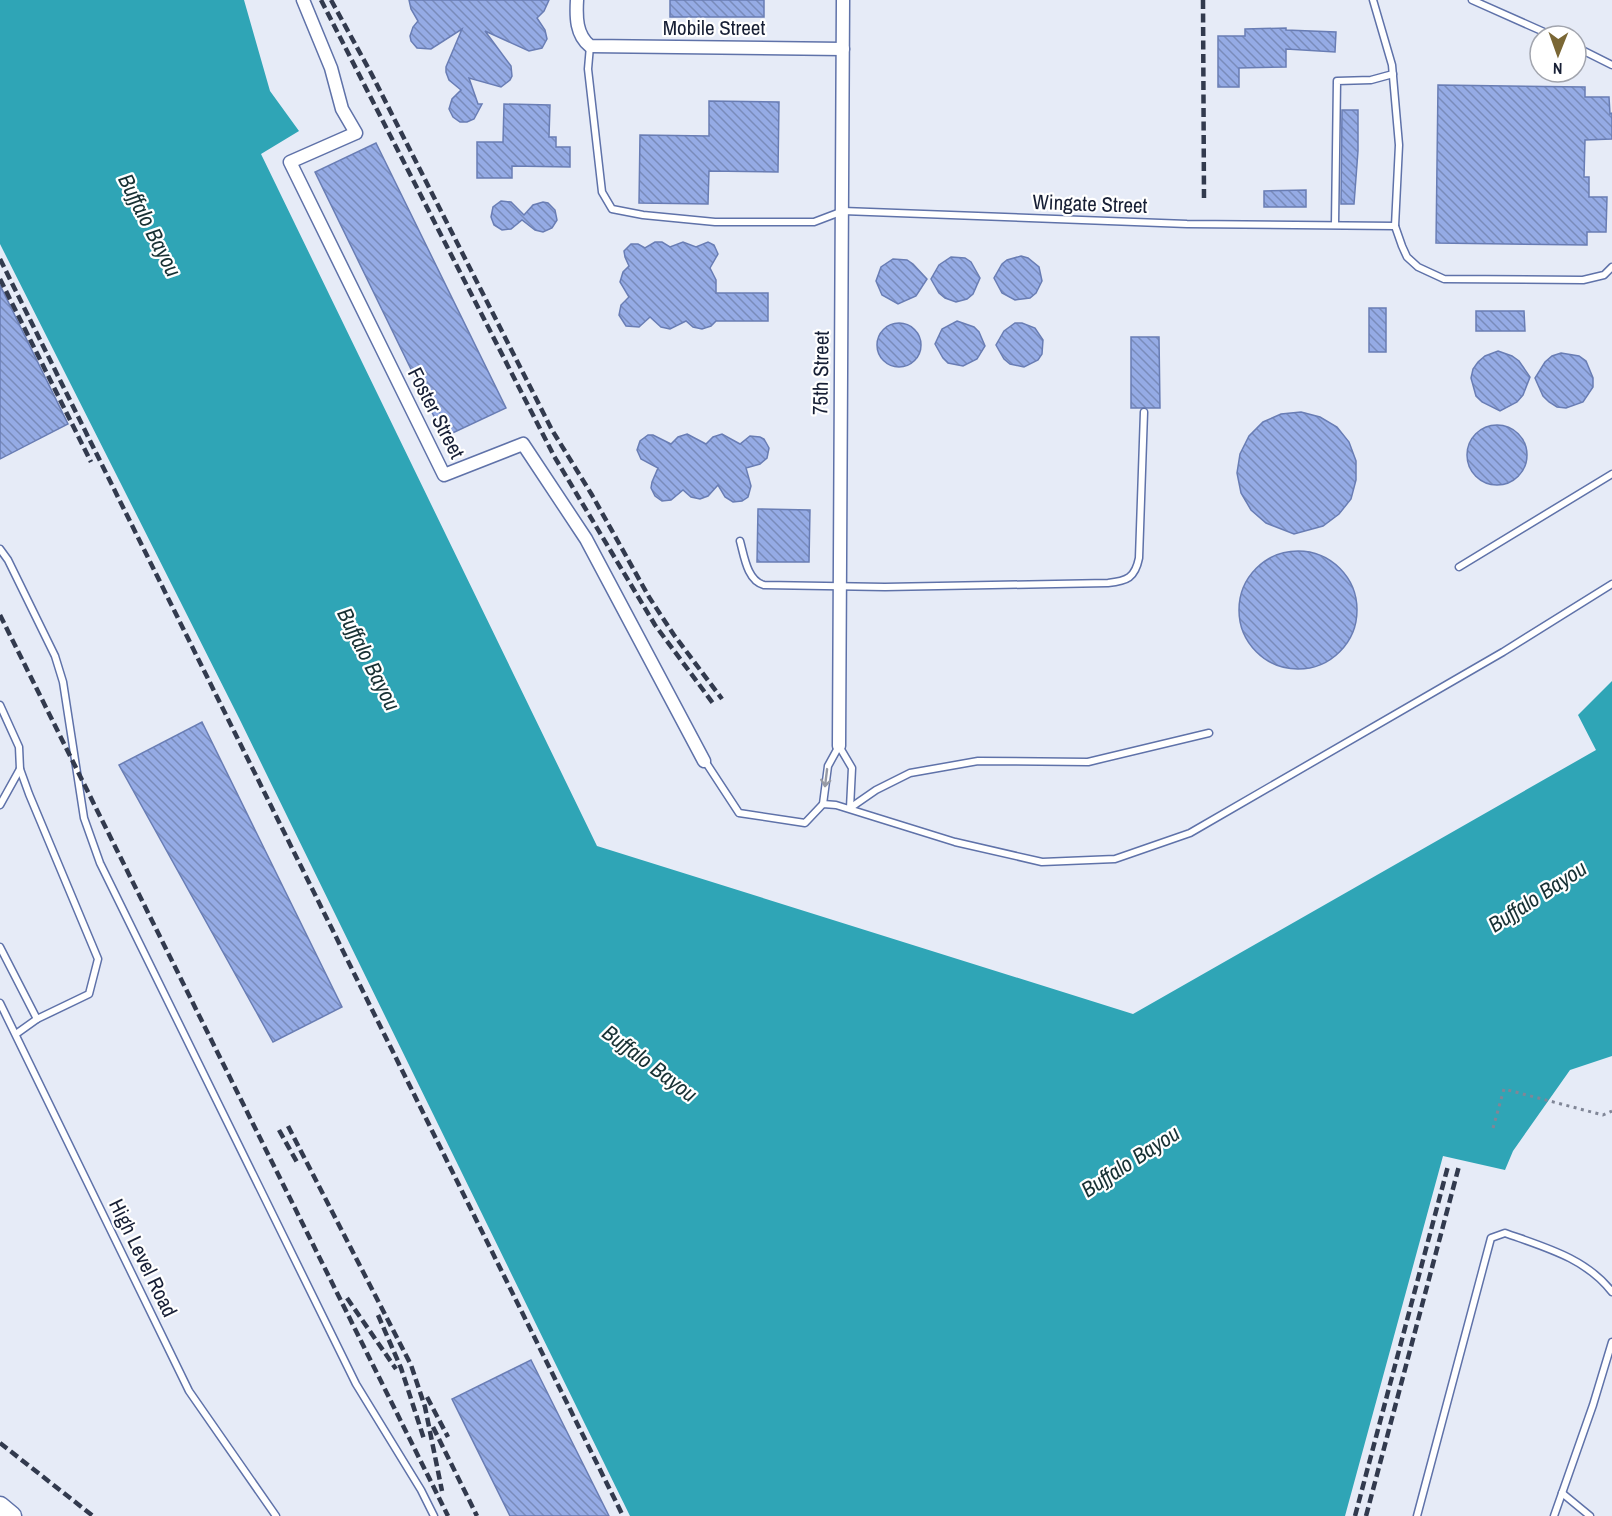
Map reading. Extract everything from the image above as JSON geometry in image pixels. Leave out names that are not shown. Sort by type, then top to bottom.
[{"type":"main road","points":[[0,1506],[12,1516]]},
{"type":"street","name":"Foster Street","points":[[303,0],[331,68],[342,109],[356,133],[290,162],[444,475],[523,444],[586,539],[704,761]]},
{"type":"street","points":[[577,0],[576,22],[588,45]]},
{"type":"street","name":"75th Street","points":[[839,746],[843,0]]},
{"type":"street","name":"Mobile Street","points":[[588,45],[843,49]]},
{"type":"lane","points":[[1373,0],[1392,65],[1399,145],[1395,226],[1407,257],[1418,267],[1444,279],[1583,280],[1604,275],[1612,267]]},
{"type":"lane","points":[[1472,0],[1528,25]]},
{"type":"lane","points":[[588,45],[588,69],[602,192],[612,209],[642,215],[715,222],[814,222],[843,210]]},
{"type":"lane","points":[[1588,53],[1612,65]]},
{"type":"lane","points":[[1335,224],[1337,81],[1371,80],[1393,74]]},
{"type":"lane","name":"Wingate Street","points":[[843,210],[1186,224],[1395,226]]},
{"type":"lane","points":[[740,541],[748,569],[758,583],[840,586],[1108,583],[1127,579],[1136,571],[1139,558],[1144,412]]},
{"type":"lane","points":[[1459,567],[1612,474]]},
{"type":"lane","points":[[0,549],[8,560],[55,656],[63,682],[84,818],[100,863],[356,1384],[421,1490],[434,1516]]},
{"type":"lane","points":[[823,804],[850,808],[955,842],[1042,862],[1115,859],[1190,833],[1503,652],[1612,584]]},
{"type":"lane","points":[[0,705],[19,747],[20,769],[98,959],[89,994],[37,1019],[16,1034]]},
{"type":"lane","points":[[850,808],[876,790],[910,773],[947,765],[978,761],[1088,762],[1209,733]]},
{"type":"lane","points":[[704,761],[739,813],[805,824],[823,804],[828,766],[839,746]]},
{"type":"lane","points":[[839,746],[852,768],[850,808]]},
{"type":"lane","points":[[0,805],[20,769]]},
{"type":"lane","points":[[0,947],[37,1019]]},
{"type":"lane","name":"High Level Road","points":[[0,1003],[189,1391],[276,1516]]},
{"type":"lane","points":[[1417,1516],[1491,1238],[1505,1233],[1568,1256],[1585,1266],[1612,1292]]},
{"type":"lane","points":[[1554,1516],[1593,1406],[1612,1342]]},
{"type":"lane","points":[[1562,1492],[1590,1516]]},
{"type":"path","points":[[1493,1128],[1504,1089],[1604,1115],[1612,1111]]},
{"type":"water","name":"Buffalo Bayou","points":[[0,0],[244,0],[270,91],[299,131],[261,154],[597,846],[1133,1014],[1596,750],[1578,715],[1612,681],[1612,1056],[1570,1070],[1513,1151],[1505,1170],[1443,1156],[1345,1516],[630,1516],[239,718],[0,244]]},
{"type":"building","points":[[409,0],[549,0],[544,11],[537,18],[545,30],[547,39],[542,48],[529,51],[485,31],[511,66],[512,76],[501,87],[469,78],[478,104],[482,104],[474,119],[460,122],[453,117],[449,109],[452,99],[461,90],[449,80],[446,67],[462,29],[431,49],[417,48],[410,36],[418,21]]},
{"type":"building","points":[[670,0],[764,0],[764,17],[670,17]]},
{"type":"building","points":[[1286,28],[1286,30],[1336,32],[1335,52],[1286,49],[1286,67],[1239,68],[1239,87],[1218,87],[1218,36],[1245,36],[1245,29]]},
{"type":"building","points":[[1438,85],[1585,87],[1585,97],[1609,97],[1610,114],[1612,113],[1612,139],[1585,140],[1584,177],[1589,177],[1589,197],[1607,197],[1606,232],[1587,232],[1587,245],[1436,243]]},
{"type":"building","points":[[709,101],[779,102],[778,172],[709,171],[708,204],[639,203],[640,135],[709,136]]},
{"type":"building","points":[[504,104],[550,105],[549,137],[556,137],[556,147],[570,147],[570,167],[512,166],[512,178],[477,178],[477,142],[503,142]]},
{"type":"building","points":[[1342,110],[1358,110],[1354,204],[1341,204]]},
{"type":"building","points":[[376,143],[506,408],[444,437],[315,172]]},
{"type":"building","points":[[1306,190],[1306,207],[1264,207],[1264,191]]},
{"type":"building","points":[[501,201],[511,202],[524,215],[533,205],[548,203],[555,210],[557,220],[552,228],[543,232],[535,230],[522,220],[511,229],[502,230],[494,225],[491,217],[493,207]]},
{"type":"building","points":[[655,242],[662,242],[670,247],[683,242],[696,247],[708,242],[714,245],[718,254],[710,268],[716,280],[716,293],[768,293],[768,321],[716,321],[711,326],[702,329],[693,327],[686,321],[670,329],[661,327],[650,317],[639,327],[626,326],[619,315],[621,305],[629,297],[620,282],[623,272],[629,266],[624,251],[631,244],[638,244],[645,248]]},
{"type":"building","points":[[1021,256],[1028,258],[1039,267],[1042,281],[1036,293],[1030,298],[1015,300],[1002,293],[994,278],[1002,264]]},
{"type":"building","points":[[951,257],[965,258],[971,262],[980,278],[973,294],[967,299],[956,302],[939,293],[931,279],[939,265]]},
{"type":"building","points":[[893,259],[907,260],[927,279],[916,296],[898,304],[882,295],[876,281],[881,267]]},
{"type":"building","points":[[0,285],[68,424],[0,459]]},
{"type":"building","points":[[1369,308],[1386,308],[1386,352],[1369,352]]},
{"type":"building","points":[[1476,311],[1524,311],[1525,331],[1476,331]]},
{"type":"building","points":[[957,321],[974,327],[979,332],[985,346],[977,359],[963,366],[948,363],[935,344],[942,329]]},
{"type":"building","points":[[899,323],[908,324],[915,329],[920,336],[920,354],[915,361],[908,366],[899,367],[890,366],[883,361],[878,354],[877,345],[878,336],[883,329],[890,324]]},
{"type":"building","points":[[1015,323],[1035,328],[1043,340],[1042,354],[1038,360],[1024,367],[1010,364],[1004,359],[996,345],[1004,331]]},
{"type":"building","points":[[1131,337],[1159,337],[1160,408],[1131,408]]},
{"type":"building","points":[[1498,351],[1519,361],[1530,377],[1523,395],[1517,402],[1500,411],[1482,402],[1476,396],[1471,378],[1478,362],[1485,356]]},
{"type":"building","points":[[1561,353],[1579,356],[1586,361],[1593,378],[1593,387],[1583,402],[1566,408],[1557,407],[1549,402],[1543,396],[1535,378],[1545,362]]},
{"type":"building","points":[[1301,412],[1320,417],[1337,427],[1349,442],[1356,461],[1356,480],[1351,499],[1339,514],[1323,526],[1294,534],[1266,523],[1251,510],[1241,493],[1237,473],[1240,454],[1249,436],[1263,422],[1281,414]]},
{"type":"building","points":[[1491,425],[1503,425],[1514,430],[1522,438],[1527,455],[1525,467],[1514,480],[1503,485],[1491,485],[1480,480],[1472,472],[1467,461],[1467,449],[1472,438],[1480,430]]},
{"type":"building","points":[[687,434],[706,444],[713,437],[722,434],[740,444],[750,436],[764,439],[769,448],[767,458],[760,464],[746,468],[751,486],[748,497],[742,501],[733,502],[725,497],[718,485],[708,496],[700,499],[691,497],[683,490],[671,500],[662,501],[655,496],[651,488],[658,468],[641,459],[637,450],[640,441],[648,435],[653,435],[671,444],[678,437]]},
{"type":"building","points":[[758,509],[810,510],[809,562],[757,562]]},
{"type":"building","points":[[1298,551],[1321,555],[1340,568],[1353,587],[1357,610],[1353,633],[1340,652],[1321,665],[1298,669],[1275,665],[1256,652],[1243,633],[1239,610],[1243,587],[1256,568],[1275,555]]},
{"type":"building","points":[[202,722],[342,1007],[273,1042],[119,765]]},
{"type":"building","points":[[531,1360],[609,1516],[510,1516],[452,1399]]},
{"type":"railway","points":[[321,0],[554,456],[655,625],[715,706]]},
{"type":"railway","points":[[331,0],[371,73],[552,430],[592,495],[649,597],[722,699]]},
{"type":"railway","points":[[1203,0],[1204,199]]},
{"type":"railway","points":[[0,259],[623,1516]]},
{"type":"railway","points":[[0,279],[91,462]]},
{"type":"railway","points":[[0,615],[448,1516]]},
{"type":"railway","points":[[288,1126],[411,1365],[425,1407],[442,1491]]},
{"type":"railway","points":[[279,1130],[298,1164]]},
{"type":"railway","points":[[1355,1516],[1448,1166]]},
{"type":"railway","points":[[1366,1516],[1459,1166]]},
{"type":"railway","points":[[347,1298],[396,1369]]},
{"type":"railway","points":[[378,1315],[401,1368],[424,1439]]},
{"type":"railway","points":[[427,1397],[448,1437]]},
{"type":"railway","points":[[433,1427],[477,1516]]},
{"type":"railway","points":[[0,1443],[93,1516]]}]
